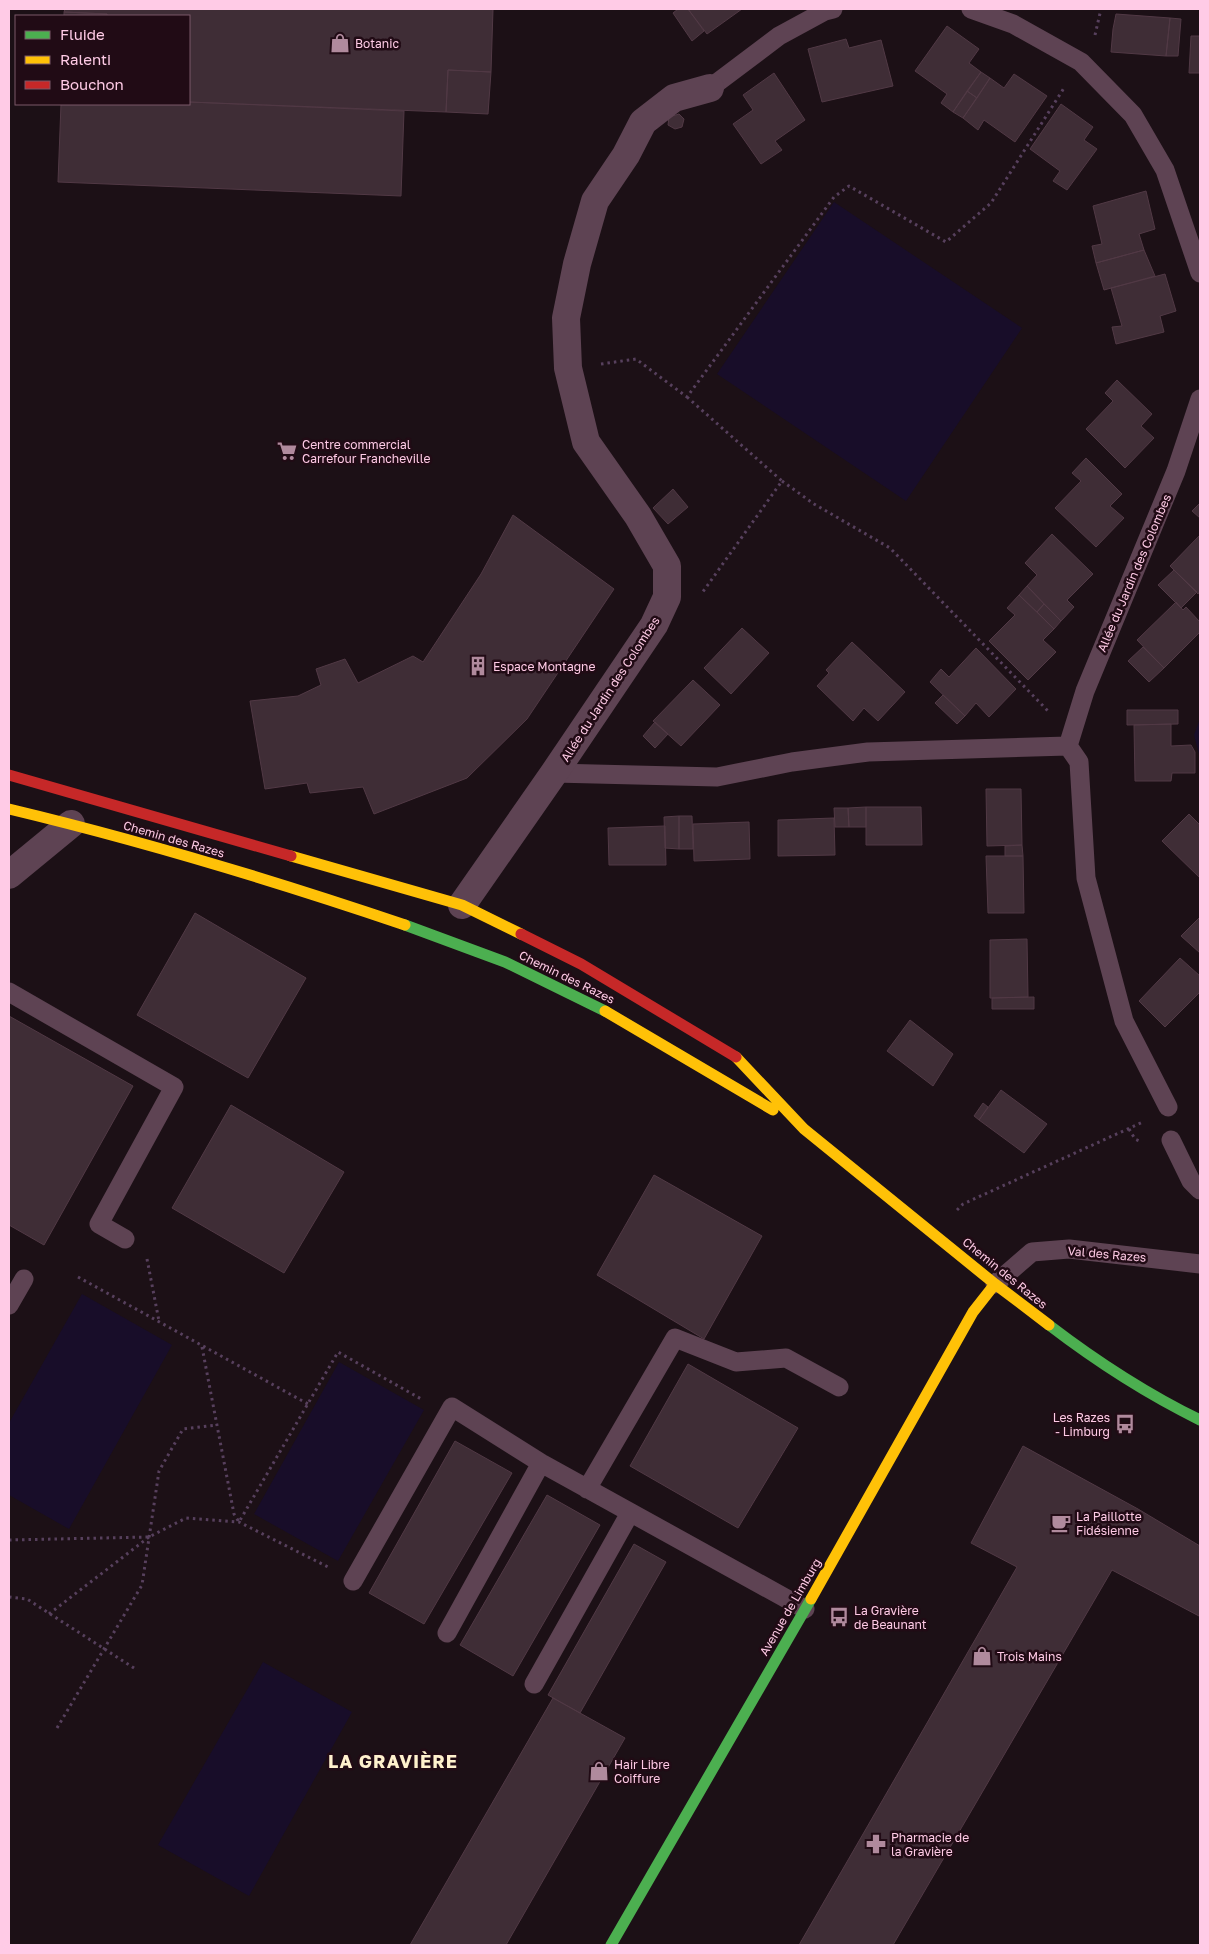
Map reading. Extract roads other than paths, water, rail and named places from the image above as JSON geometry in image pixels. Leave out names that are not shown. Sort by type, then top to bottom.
[{"type":"street","name":"Allée du Jardin des Colombes","points":[[462,905],[654,625],[667,597],[667,566],[638,516],[586,442],[568,368],[566,318],[577,264],[595,201],[626,154],[643,122],[674,98],[710,88]]},
{"type":"street","name":"Chemin des Razes","points":[[9,775],[462,905],[581,964],[735,1056],[804,1129]]},
{"type":"street","name":"Chemin des Razes","points":[[9,809],[71,824],[299,888],[419,930],[523,970],[636,1028],[804,1129],[1046,1324],[1100,1362],[1169,1405],[1200,1420]]},
{"type":"street","name":"Chemin des Razes","points":[[71,824],[140,831]]},
{"type":"street","points":[[9,876],[71,824]]},
{"type":"street","name":"Chemin des Razes","points":[[170,834],[229,839]]},
{"type":"street","name":"Chemin des Razes","points":[[299,888],[347,893]]},
{"type":"street","name":"Chemin des Razes","points":[[395,898],[462,905]]},
{"type":"street","name":"Avenue de Limburg","points":[[611,1945],[806,1608],[973,1312],[995,1284]]},
{"type":"lane","name":"Allée du Jardin des Colombes","points":[[710,88],[779,36],[825,11],[833,9]]},
{"type":"lane","points":[[972,9],[1013,24],[1081,62],[1134,115],[1165,170],[1200,273]]},
{"type":"lane","name":"Allée du Jardin des Colombes","points":[[554,773],[717,777],[792,762],[868,752],[1068,746],[1085,691],[1176,471],[1200,399]]},
{"type":"lane","points":[[1068,746],[1079,762],[1086,878],[1124,1021],[1168,1108]]},
{"type":"lane","points":[[9,992],[174,1087],[99,1224],[125,1239]]},
{"type":"lane","points":[[1171,1140],[1191,1181],[1200,1190]]},
{"type":"lane","name":"Val des Razes","points":[[995,1284],[1032,1252],[1051,1250],[1069,1249],[1200,1264]]},
{"type":"lane","points":[[9,1305],[24,1279]]},
{"type":"lane","points":[[587,1489],[675,1338],[736,1362],[786,1358],[839,1387]]},
{"type":"lane","points":[[353,1580],[452,1407],[541,1463],[806,1608]]},
{"type":"lane","points":[[447,1634],[541,1463]]},
{"type":"lane","points":[[534,1684],[630,1513]]},
{"type":"place","name":"Botanic","points":[[340,43]]},
{"type":"place","name":"Centre commercial Carrefour Francheville","points":[[287,451]]},
{"type":"place","name":"Espace Montagne","points":[[478,666]]},
{"type":"place","name":"Les Razes - Limburg","points":[[1125,1424]]},
{"type":"place","name":"La Paillotte Fidésienne","points":[[1061,1523]]},
{"type":"place","name":"La Gravière de Beaunant","points":[[839,1617]]},
{"type":"place","name":"Trois Mains","points":[[982,1656]]},
{"type":"place","name":"Hair Libre Coiffure","points":[[599,1771]]},
{"type":"place","name":"Pharmacie de la Gravière","points":[[876,1844]]},
{"type":"district","name":"LA GRAVIÈRE","points":[[393,1761]]}]
